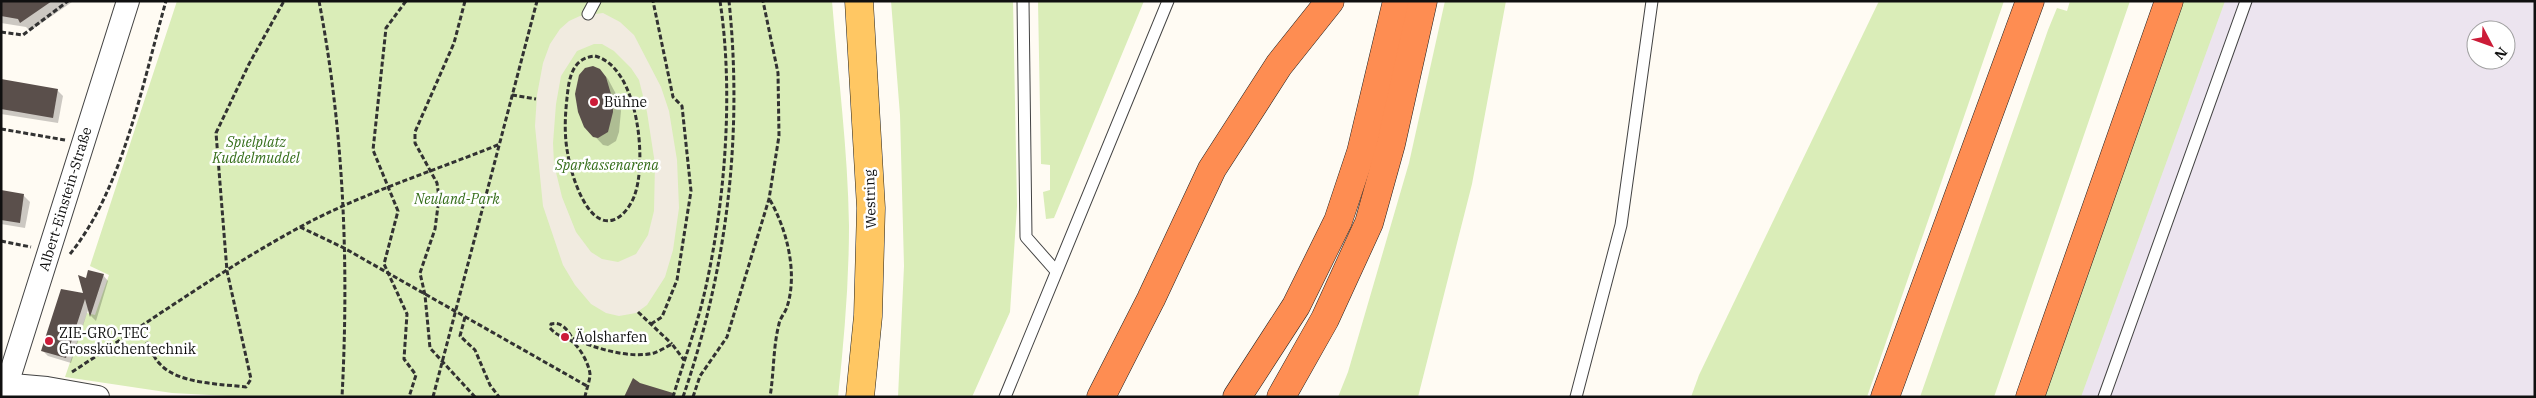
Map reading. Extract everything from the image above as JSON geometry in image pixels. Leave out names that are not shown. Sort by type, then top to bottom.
[{"type":"highway","points":[[1101,397],[1151,299],[1212,168],[1279,65],[1330,1]]},
{"type":"highway","points":[[1237,397],[1296,306],[1338,221],[1361,152],[1397,1]]},
{"type":"highway","points":[[1281,397],[1325,319],[1369,223],[1391,144],[1423,1]]},
{"type":"highway","points":[[1885,397],[2030,1]]},
{"type":"highway","points":[[2099,198],[2156,1]]},
{"type":"highway","points":[[2030,397],[2169,1]]},
{"type":"main road","name":"Westring","points":[[859,1],[871,208],[868,316],[860,397]]},
{"type":"street","name":"Albert-Einstein-Straße","points":[[4,389],[58,254],[83,143],[128,1]]},
{"type":"street","points":[[4,389],[47,388],[98,397]]},
{"type":"lane","points":[[588,14],[595,1]]},
{"type":"lane","points":[[1023,1],[1026,236],[1056,272]]},
{"type":"lane","points":[[1005,397],[1168,1]]},
{"type":"lane","points":[[1576,397],[1621,225],[1652,1]]},
{"type":"lane","points":[[2104,397],[2246,1]]},
{"type":"path","points":[[1,32],[23,35],[68,1]]},
{"type":"path","points":[[1,241],[58,254],[96,213],[116,174],[166,1]]},
{"type":"path","points":[[141,328],[159,364],[170,372],[198,381],[246,387],[251,379],[227,271],[216,133],[249,64],[284,1]]},
{"type":"path","points":[[319,1],[328,46],[338,130],[344,207],[345,330],[342,397]]},
{"type":"path","points":[[406,1],[386,28],[373,150],[398,211],[384,264],[406,314],[404,359],[416,375],[409,397]]},
{"type":"path","points":[[465,1],[451,51],[415,132],[416,144],[433,172],[437,183],[438,214],[420,273],[425,295],[430,348],[441,363],[475,397]]},
{"type":"path","points":[[433,397],[537,1]]},
{"type":"path","points":[[652,324],[662,317],[677,280],[691,191],[682,106],[673,97],[654,1]]},
{"type":"path","points":[[673,397],[704,295],[721,188],[727,91],[724,29],[720,1]]},
{"type":"path","points":[[683,397],[712,299],[730,191],[735,92],[729,1]]},
{"type":"path","points":[[693,397],[700,376],[726,337],[769,199],[779,136],[778,73],[763,1]]},
{"type":"path","points":[[595,56],[604,58],[613,65],[626,84],[632,101],[640,146],[635,194],[620,217],[612,220],[602,220],[594,215],[585,204],[572,171],[568,154],[565,116],[570,79],[574,66],[581,59],[595,56]]},
{"type":"path","points":[[512,95],[536,99]]},
{"type":"path","points":[[1,129],[83,143]]},
{"type":"path","points":[[47,388],[227,271],[300,227],[344,207],[500,144]]},
{"type":"path","points":[[769,199],[777,213],[788,249],[790,283],[787,307],[779,324],[770,397]]},
{"type":"path","points":[[300,227],[344,248],[587,386]]},
{"type":"path","points":[[638,312],[672,344],[684,360]]},
{"type":"path","points":[[466,317],[460,336],[475,350],[490,385],[499,397]]},
{"type":"path","points":[[585,397],[590,374],[578,348],[570,340],[554,333],[550,328],[551,324],[561,325],[568,330],[572,338],[580,342],[612,351],[634,354],[654,353],[672,344]]},
{"type":"shaded area","points":[[2193,1],[2535,1],[2535,397],[2065,397]]},
{"type":"shaded area","points":[[603,13],[620,22],[634,35],[661,87],[669,111],[677,160],[679,208],[673,250],[665,277],[647,305],[636,313],[619,316],[606,313],[591,304],[575,285],[563,265],[543,206],[535,126],[537,95],[543,63],[550,44],[560,29],[569,21],[580,16]],"holes":[[[594,44],[602,44],[614,51],[631,68],[639,80],[647,112],[655,164],[654,211],[648,235],[636,254],[618,262],[602,259],[591,252],[576,232],[562,197],[554,164],[553,143],[556,104],[561,76],[577,51]]]},
{"type":"green space","name":"Neuland-Park","points":[[177,1],[832,1],[845,141],[849,226],[846,312],[838,397],[247,397],[172,393],[65,377],[87,313],[95,315],[109,275],[90,266]]},
{"type":"green space","points":[[891,1],[1013,1],[1017,206],[1010,312],[972,397],[898,397],[904,266],[900,115]]},
{"type":"green space","points":[[1038,1],[1144,1],[1054,218],[1046,219],[1043,192],[1050,190],[1050,165],[1041,164]]},
{"type":"green space","points":[[1445,1],[1506,1],[1472,184],[1418,397],[1338,397],[1348,372],[1409,163]]},
{"type":"green space","points":[[1879,1],[2004,1],[1867,397],[1691,397],[1699,375]]},
{"type":"green space","points":[[2070,1],[2130,1],[1994,397],[1920,397],[2048,30],[2057,8],[2067,11]]},
{"type":"green space","points":[[2182,1],[2225,1],[2081,397],[2043,397]]},
{"type":"building","points":[[1,1],[52,1],[20,23],[18,19],[1,16]]},
{"type":"building","name":"Bühne","points":[[593,66],[600,69],[606,77],[613,101],[613,112],[608,132],[598,138],[593,137],[584,127],[578,112],[575,94],[579,75],[585,68]]},
{"type":"building","points":[[1,79],[58,89],[53,118],[1,109]]},
{"type":"building","points":[[1,190],[24,194],[20,223],[1,220]]},
{"type":"building","points":[[88,270],[104,274],[90,317],[85,299],[66,358],[41,351],[61,289],[83,293],[78,275],[86,278]]},
{"type":"building","points":[[633,378],[640,383],[673,393],[673,397],[624,397]]},
{"type":"place","name":"Bühne","points":[[594,102]]},
{"type":"place","name":"Äolsharfen","points":[[565,337]]},
{"type":"place","name":"ZIE-GRO-TEC Grossküchentechnik","points":[[49,341]]},
{"type":"park label","name":"Spielplatz Kuddelmuddel","points":[[256,150]]},
{"type":"park label","name":"Sparkassenarena","points":[[607,165]]}]
